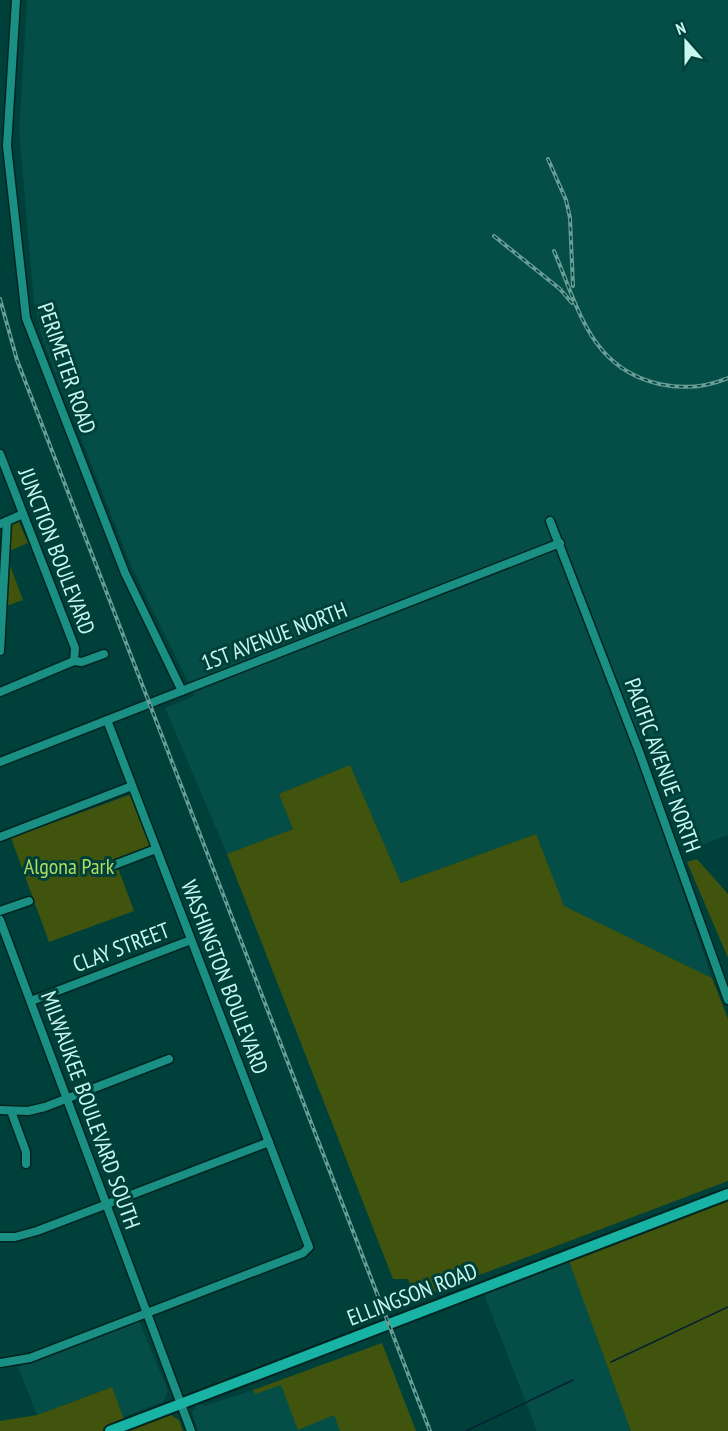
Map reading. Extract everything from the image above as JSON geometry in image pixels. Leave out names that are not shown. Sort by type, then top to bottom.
[{"type":"main road","name":"ELLINGSON ROAD","points":[[110,1431],[728,1194]]},
{"type":"street","name":"PERIMETER ROAD","points":[[16,0],[7,146],[26,318],[125,573],[182,691]]},
{"type":"street","name":"JUNCTION BOULEVARD","points":[[0,454],[75,648],[74,661]]},
{"type":"street","points":[[0,651],[4,522],[23,514]]},
{"type":"street","name":"PACIFIC AVENUE NORTH","points":[[550,521],[640,754],[728,1000]]},
{"type":"street","name":"1ST AVENUE NORTH","points":[[0,762],[560,543]]},
{"type":"street","points":[[0,692],[74,661],[82,662],[104,654]]},
{"type":"street","name":"WASHINGTON BOULEVARD","points":[[107,720],[309,1247],[303,1253],[147,1313]]},
{"type":"street","points":[[0,837],[132,786]]},
{"type":"street","points":[[114,865],[156,849]]},
{"type":"street","points":[[0,911],[29,900]]},
{"type":"street","name":"MILWAUKEE BOULEVARD SOUTH","points":[[0,920],[191,1431]]},
{"type":"street","name":"CLAY STREET","points":[[31,1001],[191,940]]},
{"type":"street","points":[[0,1110],[37,1109],[169,1059]]},
{"type":"street","points":[[11,1111],[26,1152],[26,1164]]},
{"type":"street","points":[[0,1237],[26,1234],[269,1142]]},
{"type":"street","points":[[0,1364],[24,1361],[147,1313]]},
{"type":"shaded area","points":[[27,0],[728,0],[728,835],[686,851],[644,739],[633,744],[712,978],[563,906],[536,834],[401,883],[350,765],[279,794],[293,829],[227,854],[165,708],[195,696],[132,568],[44,344],[34,303],[19,131]]},
{"type":"shaded area","points":[[569,1261],[631,1431],[537,1431],[484,1294]]},
{"type":"shaded area","points":[[139,1321],[168,1391],[163,1402],[123,1417],[111,1387],[37,1415],[18,1367]]},
{"type":"shaded area","points":[[382,1343],[416,1431],[198,1431],[192,1412],[201,1403],[204,1406],[254,1390]]},
{"type":"green space","points":[[19,522],[28,543],[9,551],[11,525]]},
{"type":"green space","points":[[9,563],[23,600],[6,606]]},
{"type":"green space","points":[[350,765],[401,883],[536,834],[564,906],[712,978],[728,1019],[728,1181],[416,1299],[408,1279],[393,1279],[227,854],[293,829],[279,794]]},
{"type":"green space","name":"Algona Park","points":[[132,794],[151,847],[115,860],[134,911],[49,942],[11,838]]},
{"type":"green space","points":[[697,859],[728,894],[728,958],[687,862]]},
{"type":"green space","points":[[728,1200],[728,1431],[631,1431],[569,1261]]},
{"type":"green space","points":[[382,1343],[416,1431],[340,1431],[334,1415],[298,1430],[281,1385],[255,1394],[253,1390]]},
{"type":"green space","points":[[112,1387],[128,1430],[169,1414],[179,1420],[183,1431],[0,1431],[0,1421],[37,1415]]},
{"type":"waterway","points":[[611,1362],[728,1307]]},
{"type":"waterway","points":[[466,1431],[573,1380]]},
{"type":"railway","points":[[548,159],[566,200],[570,218],[573,286]]},
{"type":"railway","points":[[494,236],[560,289],[572,303]]},
{"type":"railway","points":[[554,251],[587,328],[602,350],[615,362],[644,379],[677,387],[695,386],[728,378]]},
{"type":"railway","points":[[0,299],[17,360],[430,1431]]}]
